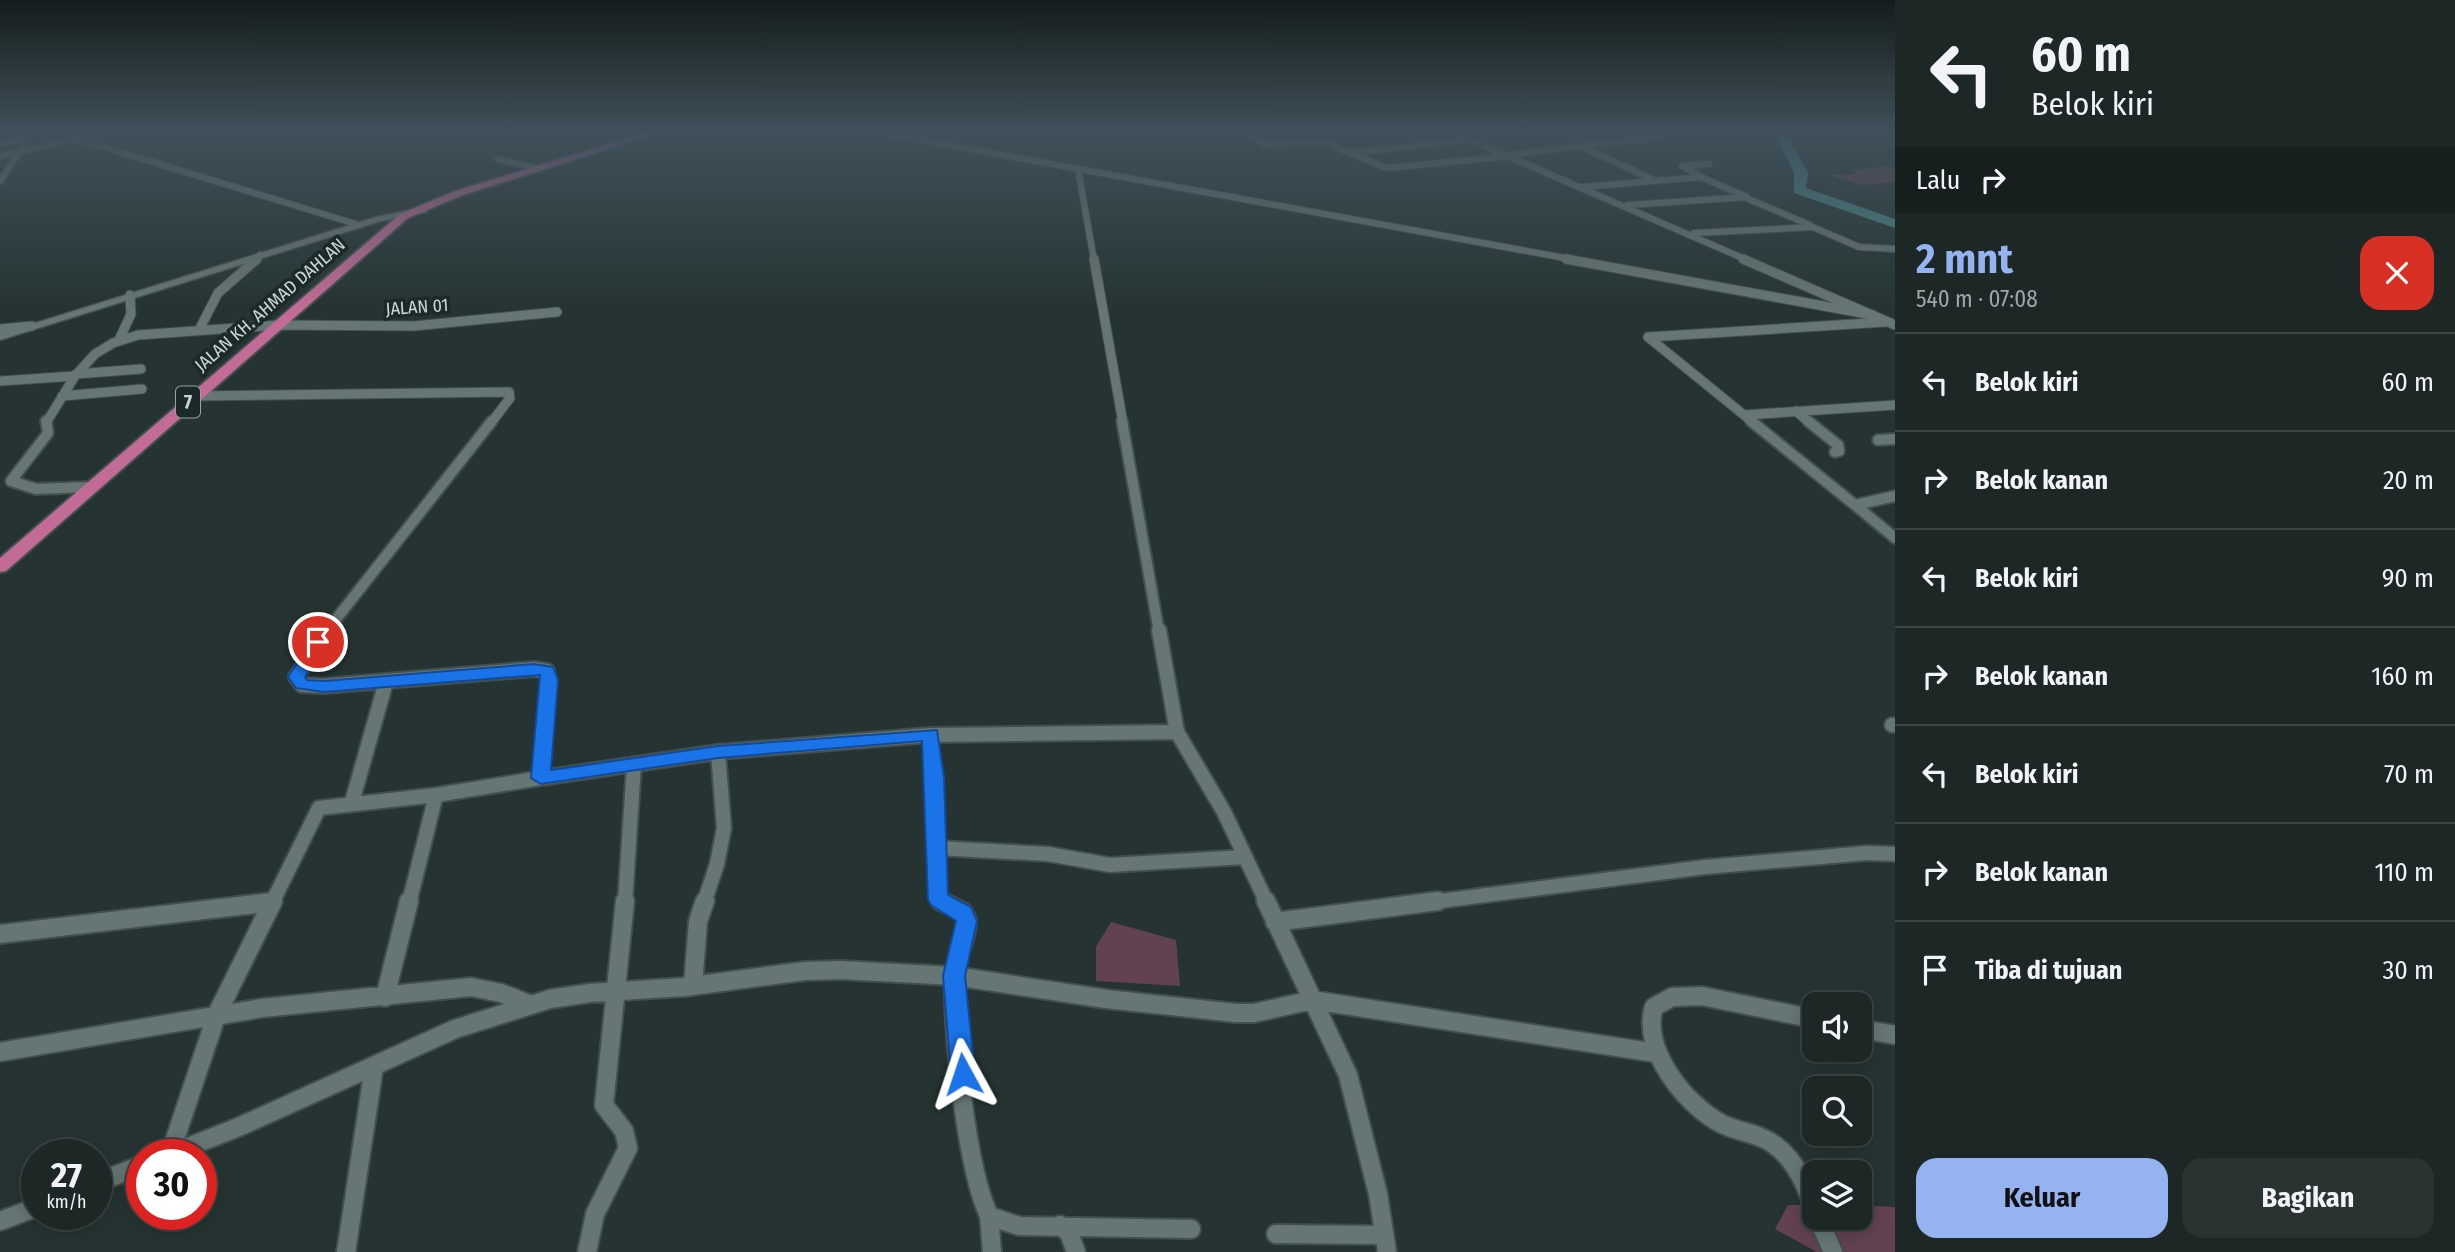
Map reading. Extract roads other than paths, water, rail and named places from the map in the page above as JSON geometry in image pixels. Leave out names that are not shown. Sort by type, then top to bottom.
[{"type":"highway","name":"JALAN KH. AHMAD DAHLAN","points":[[0,567],[376,239],[411,215],[472,192]]},
{"type":"highway","points":[[388,217],[411,215]]},
{"type":"street","points":[[252,192],[359,225]]},
{"type":"street","points":[[1082,192],[1177,732],[1224,812],[1232,858],[1275,922],[1348,1075],[1378,1194],[1386,1243],[1276,1234]]},
{"type":"street","points":[[1206,192],[1874,315]]},
{"type":"street","points":[[1594,192],[1892,323]]},
{"type":"street","points":[[1738,192],[1746,198]]},
{"type":"street","points":[[1624,205],[1746,198],[1788,213],[1859,247],[1895,249]]},
{"type":"street","points":[[0,337],[388,217]]},
{"type":"street","points":[[1690,234],[1813,227]]},
{"type":"street","points":[[199,330],[218,293],[242,275],[260,255]]},
{"type":"street","points":[[119,340],[131,314],[130,295]]},
{"type":"street","name":"JALAN 01","points":[[278,324],[414,326],[557,312]]},
{"type":"street","points":[[1892,323],[1648,337],[1895,538]]},
{"type":"street","points":[[90,487],[36,489],[19,487],[12,481],[48,433],[46,421],[75,375],[94,354],[119,340],[138,335],[278,324]]},
{"type":"street","points":[[0,329],[32,326]]},
{"type":"street","points":[[0,381],[141,369]]},
{"type":"street","points":[[62,396],[142,388]]},
{"type":"street","points":[[195,396],[509,392],[510,398],[327,632],[296,677],[302,685],[310,686],[534,669],[547,671],[549,680],[541,778]]},
{"type":"street","points":[[1744,415],[1895,405]]},
{"type":"street","points":[[1796,411],[1838,445],[1839,451],[1835,452]]},
{"type":"street","points":[[1878,440],[1895,439]]},
{"type":"street","points":[[1855,505],[1895,496]]},
{"type":"street","points":[[352,803],[386,682]]},
{"type":"street","points":[[174,1139],[217,1014],[319,808],[436,795],[718,752],[930,734],[1177,732]]},
{"type":"street","points":[[930,734],[938,900],[963,913],[967,921],[954,976],[970,1147],[979,1197],[989,1215],[992,1252]]},
{"type":"street","points":[[693,986],[698,921],[717,864],[724,828],[718,752]]},
{"type":"street","points":[[587,1252],[595,1214],[628,1148],[624,1131],[604,1105],[634,764]]},
{"type":"street","points":[[385,997],[436,795]]},
{"type":"street","points":[[937,848],[1048,854],[1110,864],[1232,858]]},
{"type":"street","points":[[1275,922],[1706,867],[1867,853],[1895,854]]},
{"type":"street","points":[[0,934],[272,902]]},
{"type":"street","points":[[206,1139],[455,1029],[550,999],[693,986],[805,971],[954,976],[1106,999],[1236,1013],[1254,1013],[1312,1000],[1656,1053]]},
{"type":"street","points":[[0,1052],[217,1014],[471,987],[501,993],[530,1005]]},
{"type":"street","points":[[1802,1016],[1702,996],[1672,997],[1654,1007],[1649,1021],[1656,1053],[1700,1108],[1716,1121],[1767,1140],[1798,1168],[1802,1178]]},
{"type":"street","points":[[1872,1031],[1895,1035]]},
{"type":"street","points":[[346,1252],[374,1067]]},
{"type":"street","points":[[0,1222],[21,1213]]},
{"type":"street","points":[[989,1215],[1000,1222],[1019,1226],[1191,1229]]},
{"type":"street","points":[[1060,1225],[1069,1233],[1076,1252]]},
{"type":"street","points":[[1823,1230],[1833,1252]]},
{"type":"waterway","points":[[1806,192],[1895,224]]}]
